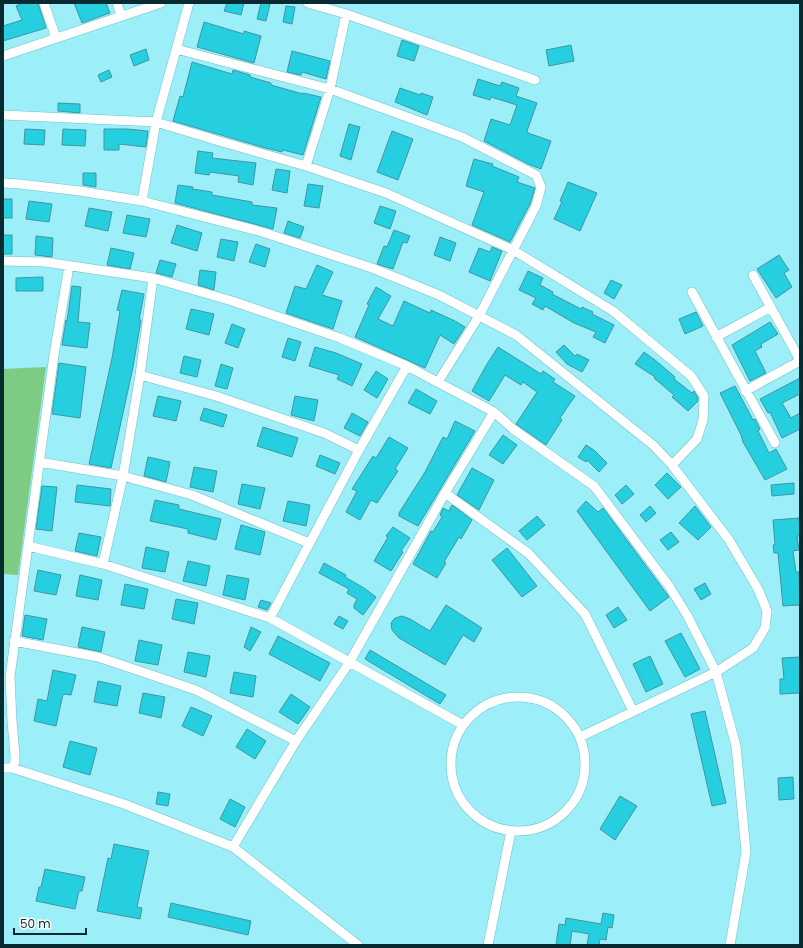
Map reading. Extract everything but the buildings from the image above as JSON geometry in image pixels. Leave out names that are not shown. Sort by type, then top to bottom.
[{"type":"street","points":[[44,3],[56,38]]},
{"type":"street","points":[[117,3],[121,16]]},
{"type":"street","points":[[3,56],[161,3]]},
{"type":"street","points":[[142,201],[156,122],[189,3]]},
{"type":"street","points":[[308,3],[346,14],[535,80]]},
{"type":"street","points":[[306,166],[330,89],[346,14]]},
{"type":"street","points":[[176,49],[330,89],[462,136],[536,175],[541,187],[536,206],[479,316],[438,382]]},
{"type":"street","points":[[3,115],[156,122],[219,142],[306,166],[386,193],[513,250],[613,311],[691,376],[704,396],[703,420],[697,439],[672,465]]},
{"type":"street","points":[[3,183],[80,191],[142,201],[259,231],[372,268],[439,295],[516,335],[653,445],[672,465],[729,540],[758,589],[767,611],[765,628],[753,648],[716,672],[580,736]]},
{"type":"street","points":[[3,261],[45,262],[153,278],[285,318],[340,338],[407,366],[494,412],[513,429],[594,486],[669,586],[687,615],[716,672],[736,746],[746,852],[730,945]]},
{"type":"street","points":[[8,768],[15,762],[10,677],[14,641],[54,355],[69,266]]},
{"type":"street","points":[[745,392],[800,361],[753,275]]},
{"type":"street","points":[[103,564],[123,476],[140,375],[153,278]]},
{"type":"street","points":[[692,292],[774,443]]},
{"type":"street","points":[[716,337],[771,307]]},
{"type":"street","points":[[270,618],[359,450],[407,366]]},
{"type":"street","points":[[140,375],[216,396],[317,430],[359,450]]},
{"type":"street","points":[[233,847],[296,741],[349,663],[445,493],[494,412]]},
{"type":"street","points":[[39,462],[123,476],[192,495],[309,543]]},
{"type":"street","points":[[445,493],[528,553],[585,614],[633,711]]},
{"type":"street","points":[[28,546],[103,564],[270,618],[463,725]]},
{"type":"street","points":[[14,641],[98,658],[196,690],[296,741]]},
{"type":"street","points":[[525,697],[544,702],[553,707],[569,720],[580,736],[585,756],[586,766],[582,786],[573,804],[559,818],[531,830],[511,831],[492,826],[474,816],[461,801],[456,792],[450,762],[454,743],[463,725],[477,711],[490,703],[505,698],[525,697]]},
{"type":"street","points":[[8,768],[124,804],[233,847],[358,945]]},
{"type":"street","points":[[488,945],[511,831]]},
{"type":"green space","points":[[46,367],[18,575],[3,574],[3,369]]}]
